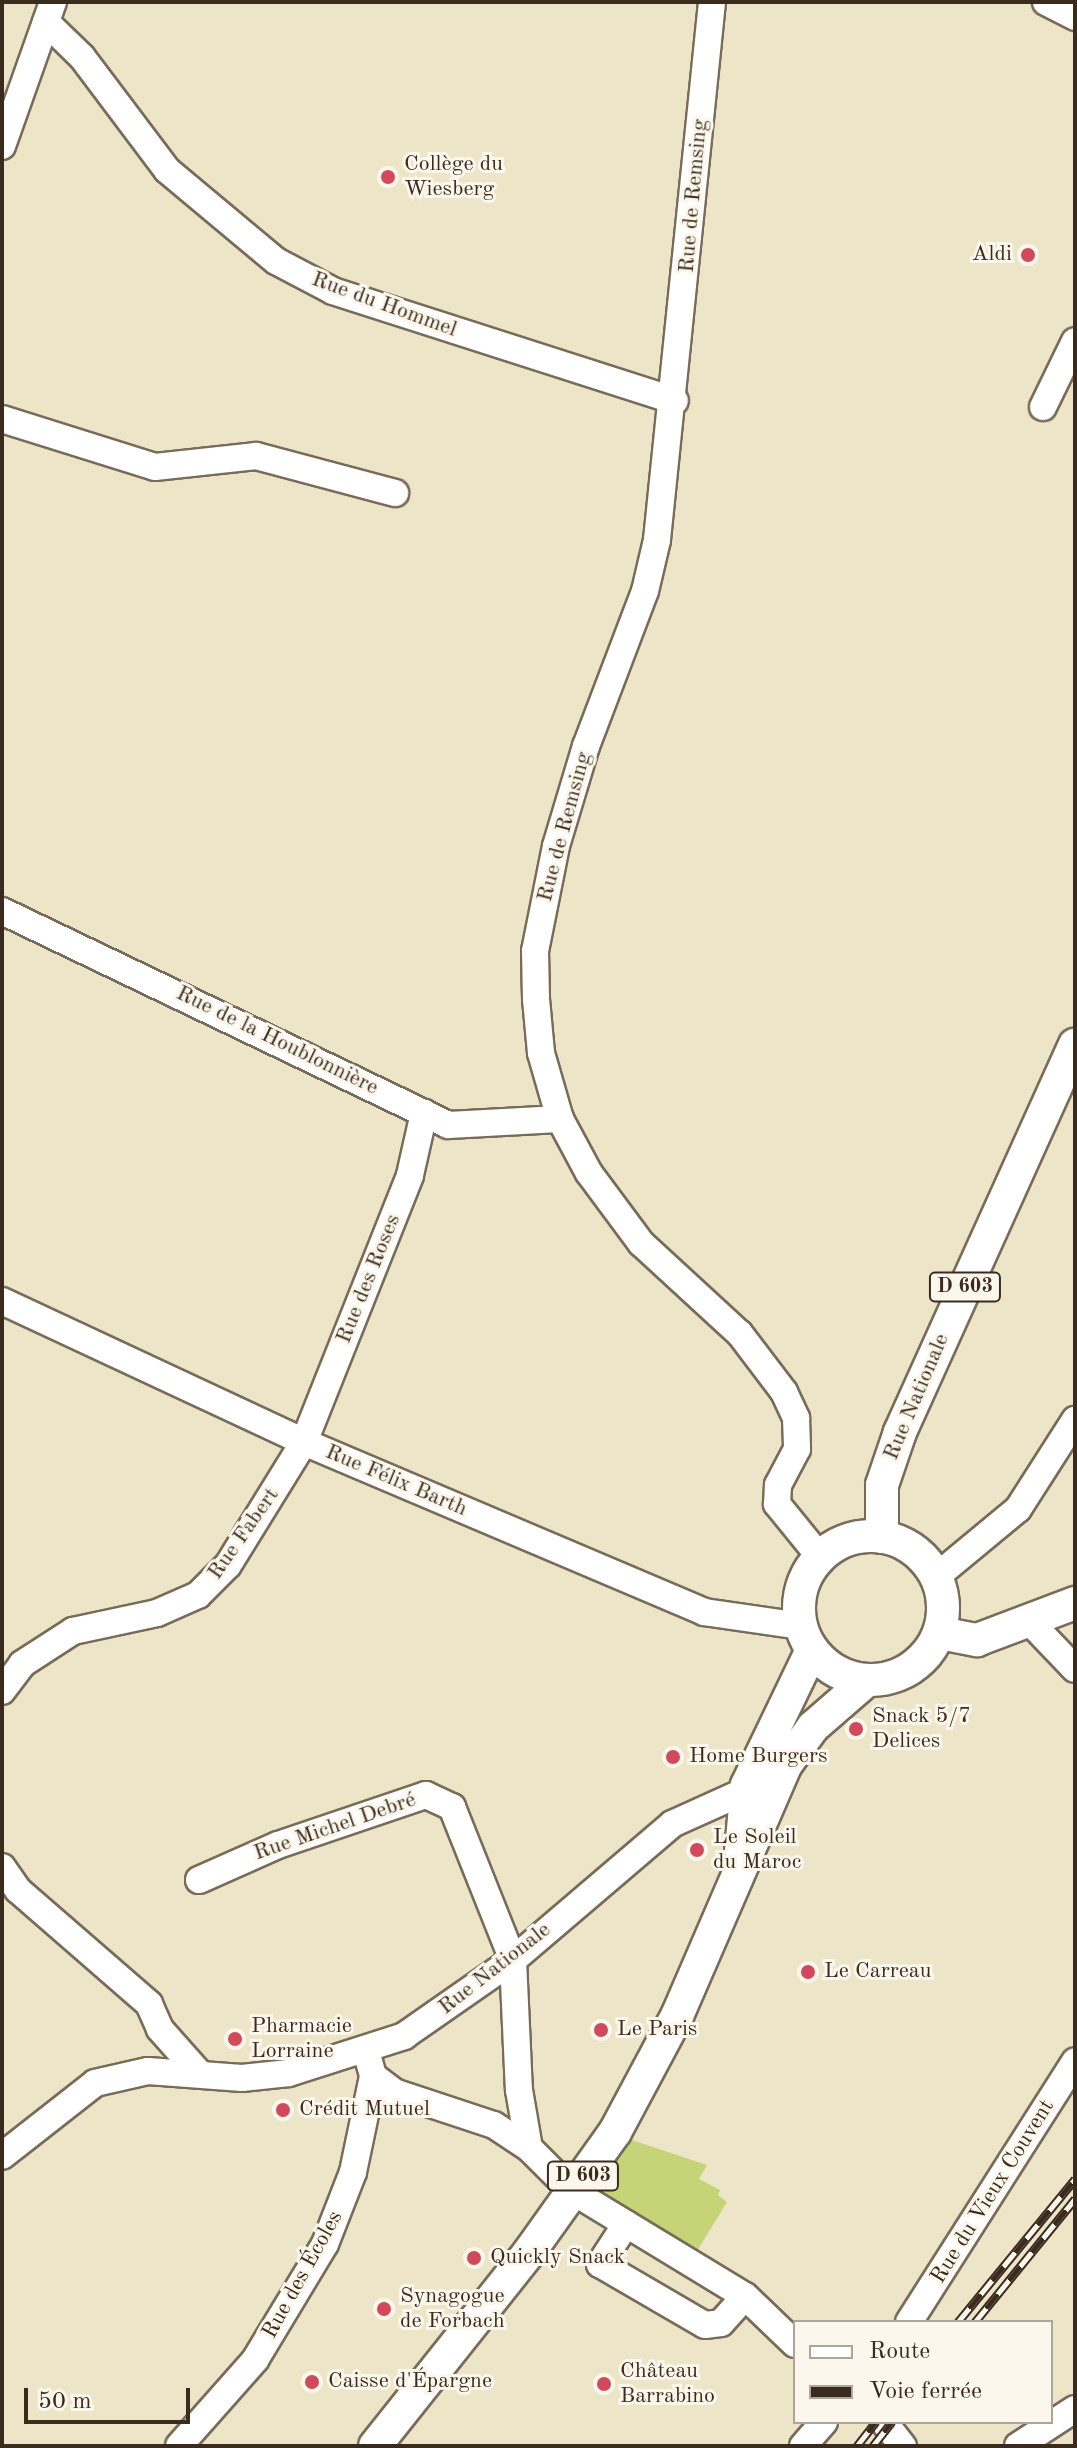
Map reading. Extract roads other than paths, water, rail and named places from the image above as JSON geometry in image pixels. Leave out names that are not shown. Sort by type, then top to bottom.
[{"type":"main road","name":"Rue Nationale","points":[[882,1537],[882,1485],[900,1432],[1075,1045]]},
{"type":"main road","points":[[882,1537],[924,1558],[937,1576],[944,1605],[940,1633],[925,1657],[906,1672],[866,1681],[837,1673],[806,1638],[804,1581],[820,1557],[837,1544],[882,1537]]},
{"type":"main road","points":[[940,1633],[977,1640],[1075,1603]]},
{"type":"main road","name":"D 603","points":[[737,1874],[745,1791],[806,1638]]},
{"type":"main road","name":"D 603","points":[[375,2446],[615,2132],[677,2016],[737,1874],[799,1743],[866,1681]]},
{"type":"street","name":"Rue de Remsing","points":[[712,2],[675,401],[657,540],[645,591],[568,800],[535,951],[541,1053],[560,1119],[614,1210],[641,1243],[740,1334],[784,1392],[796,1418],[797,1449],[778,1485],[777,1504],[820,1557]]},
{"type":"street","points":[[1046,2],[1075,17]]},
{"type":"street","name":"Rue du Hommel","points":[[49,12],[167,170],[276,261],[333,291],[675,401]]},
{"type":"street","points":[[2,146],[49,12]]},
{"type":"street","points":[[1043,407],[1075,341]]},
{"type":"street","points":[[2,419],[155,467],[256,456],[395,493]]},
{"type":"street","name":"Rue de la Houblonnière","points":[[2,911],[448,1125],[560,1119]]},
{"type":"street","name":"Rue des Roses","points":[[304,1442],[410,1175],[424,1113]]},
{"type":"street","name":"Rue Félix Barth","points":[[2,1301],[304,1442],[704,1612],[806,1638]]},
{"type":"street","points":[[937,1576],[1018,1509],[1075,1420]]},
{"type":"street","name":"Rue Fabert","points":[[2,1691],[22,1664],[73,1631],[157,1613],[198,1595],[228,1565],[304,1442]]},
{"type":"street","points":[[1029,1621],[1075,1669]]},
{"type":"street","name":"Rue Nationale","points":[[2,2156],[95,2083],[148,2071],[207,2075],[289,2073],[369,2063],[513,1960],[672,1824],[745,1791]]},
{"type":"street","name":"Rue Michel Debré","points":[[199,1880],[278,1845],[426,1795],[452,1807],[513,1960],[519,2090],[529,2148]]},
{"type":"street","points":[[2,1867],[18,1890],[149,2004],[160,2029],[207,2075]]},
{"type":"street","points":[[148,2071],[160,2029]]},
{"type":"street","name":"Rue du Vieux Couvent","points":[[910,2320],[1075,2061]]},
{"type":"street","points":[[369,2063],[394,2092],[494,2125],[529,2148],[572,2191],[745,2296],[793,2342]]},
{"type":"street","name":"Rue des Écoles","points":[[179,2446],[255,2360],[325,2244],[353,2172],[369,2063]]},
{"type":"street","points":[[626,2224],[600,2264],[705,2325],[721,2323],[745,2296]]},
{"type":"street","points":[[1053,2423],[1075,2409]]},
{"type":"street","points":[[803,2446],[822,2424]]},
{"type":"street","points":[[886,2424],[903,2446]]},
{"type":"street","points":[[1018,2446],[1052,2424]]},
{"type":"railway","points":[[960,2320],[1075,2179]]},
{"type":"railway","points":[[977,2320],[1075,2199]]},
{"type":"railway","points":[[857,2446],[874,2424]]},
{"type":"railway","points":[[873,2446],[890,2424]]},
{"type":"place","name":"Collège du Wiesberg","points":[[388,177]]},
{"type":"place","name":"Aldi","points":[[1028,255]]},
{"type":"place","name":"Snack 5/7 Delices","points":[[856,1729]]},
{"type":"place","name":"Home Burgers","points":[[673,1757]]},
{"type":"place","name":"Le Soleil du Maroc","points":[[697,1850]]},
{"type":"place","name":"Le Carreau","points":[[808,1972]]},
{"type":"place","name":"Le Paris","points":[[601,2030]]},
{"type":"place","name":"Pharmacie Lorraine","points":[[235,2039]]},
{"type":"place","name":"Crédit Mutuel","points":[[283,2110]]},
{"type":"place","name":"Quickly Snack","points":[[474,2258]]},
{"type":"place","name":"Synagogue de Forbach","points":[[384,2309]]},
{"type":"place","name":"Caisse d'Épargne","points":[[312,2382]]},
{"type":"place","name":"Château Barrabino","points":[[604,2384]]}]
